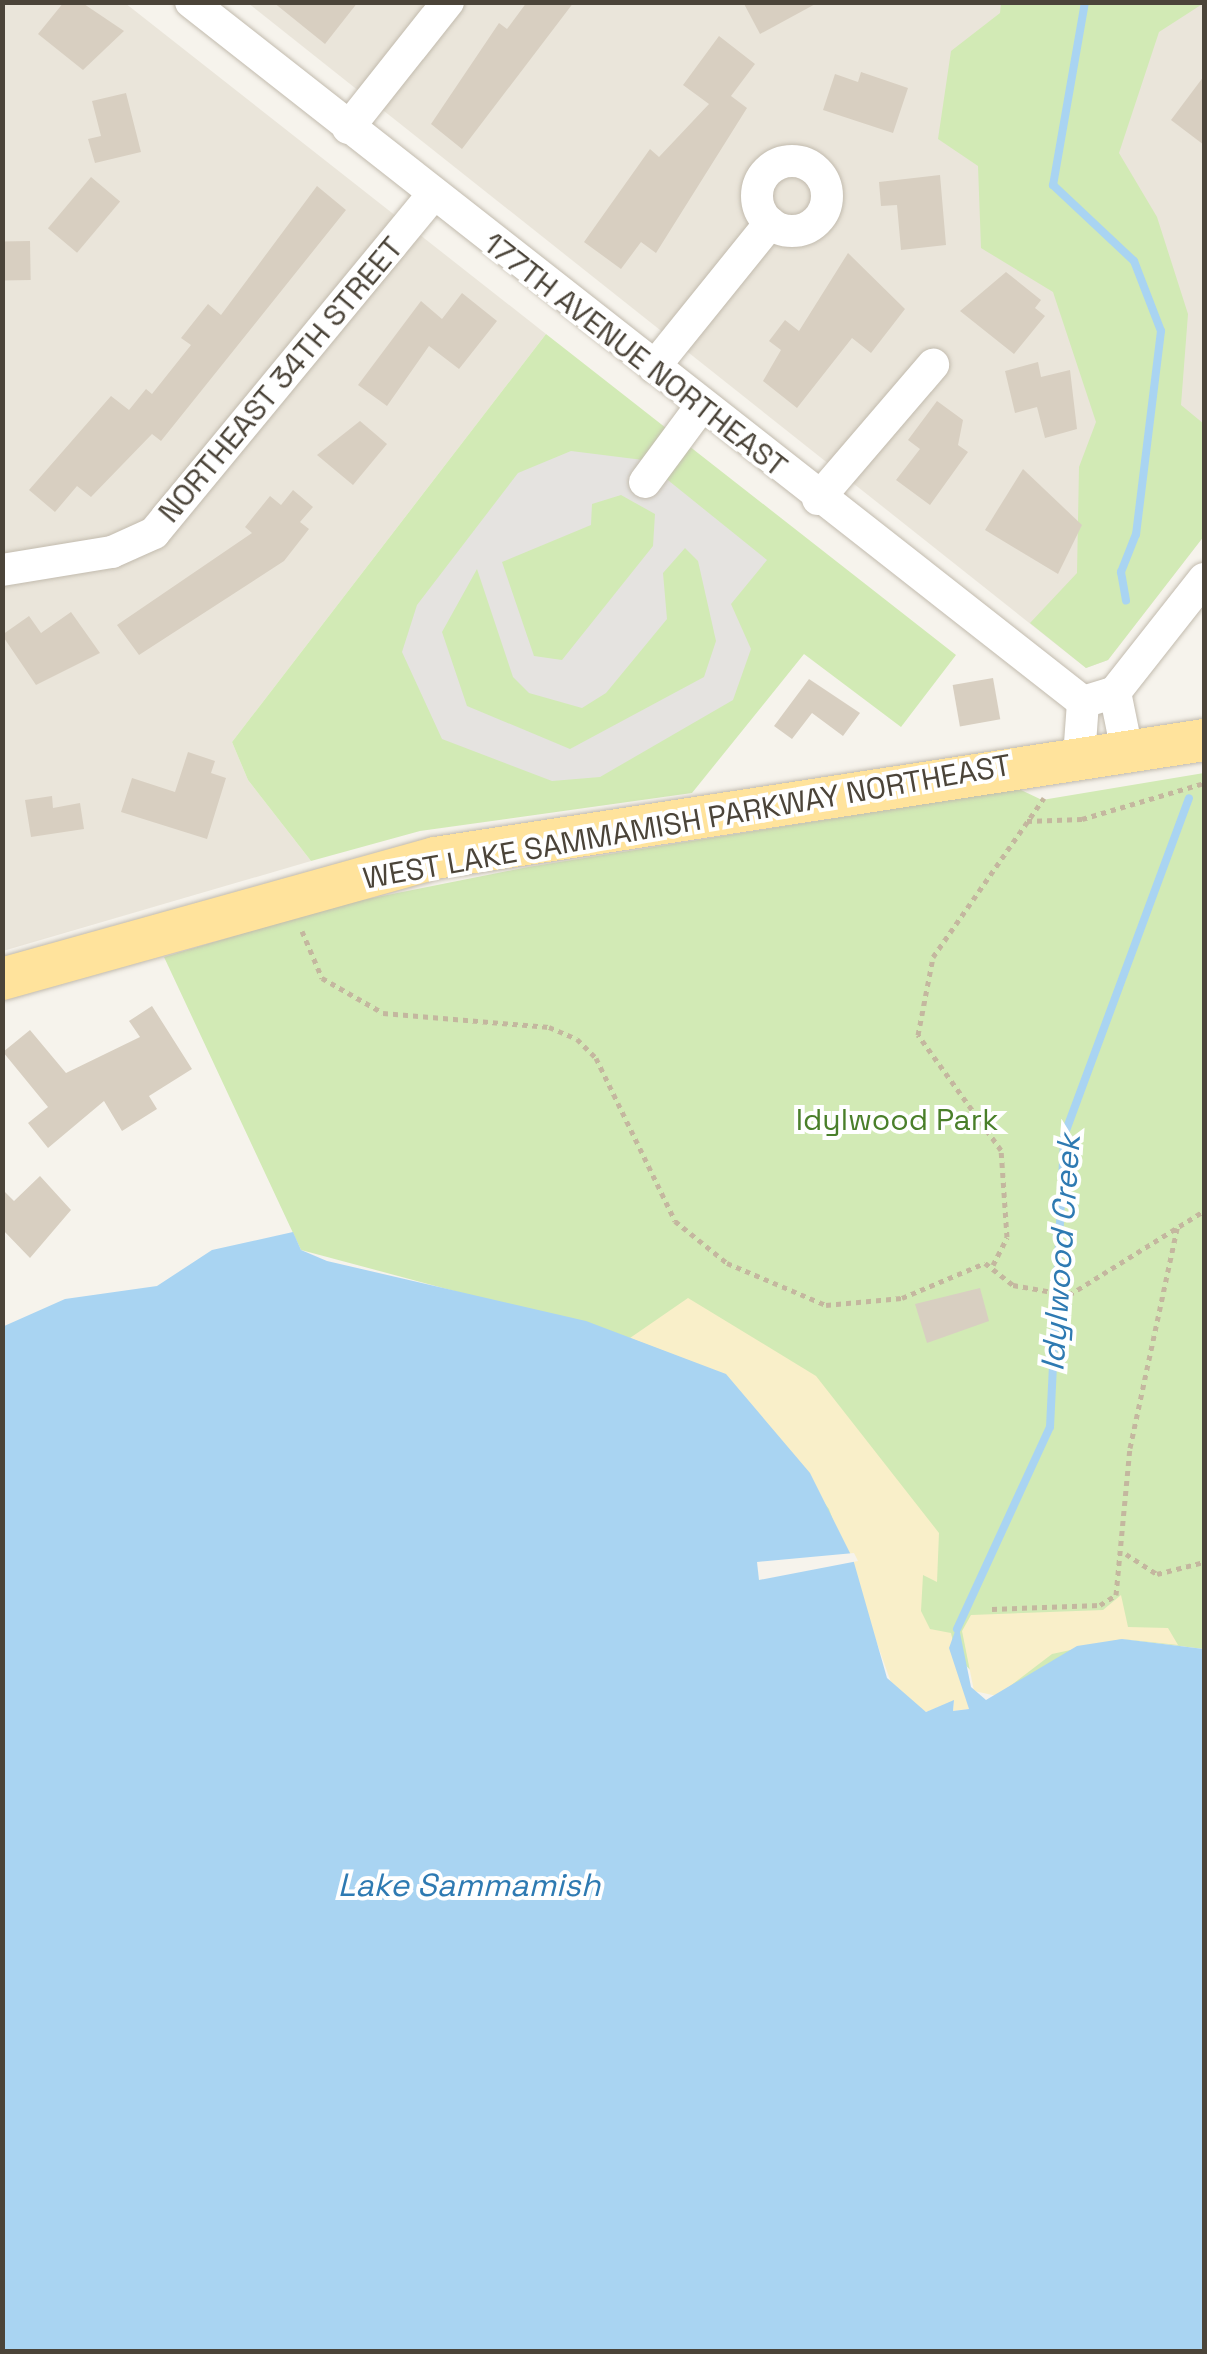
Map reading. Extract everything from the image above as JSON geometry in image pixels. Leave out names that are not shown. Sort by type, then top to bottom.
[{"type":"main road","name":"WEST LAKE SAMMAMISH PARKWAY NORTHEAST","points":[[2,980],[295,892],[435,858],[1204,740]]},
{"type":"street","name":"177TH AVENUE NORTHEAST","points":[[191,2],[432,197],[1083,702]]},
{"type":"street","points":[[348,128],[448,2]]},
{"type":"street","name":"NORTHEAST 34TH STREET","points":[[2,570],[112,552],[154,533],[432,197]]},
{"type":"street","points":[[654,368],[770,223]]},
{"type":"street","points":[[818,499],[933,366]]},
{"type":"street","points":[[645,482],[702,406]]},
{"type":"street","points":[[1079,757],[1083,702],[1115,692],[1204,578]]},
{"type":"street","points":[[1115,692],[1127,751]]},
{"type":"path","points":[[1028,820],[1082,820],[1204,783]]},
{"type":"path","points":[[993,1265],[1009,1200],[1001,1150],[918,1035],[933,957],[1050,790]]},
{"type":"path","points":[[295,892],[306,956],[338,992],[383,1013],[548,1027],[577,1039],[596,1058],[655,1195],[693,1238],[764,1283],[857,1308],[993,1265]]},
{"type":"path","points":[[993,1265],[1028,1290],[1069,1295],[1204,1211]]},
{"type":"path","points":[[992,1609],[1111,1601],[1124,1553],[1130,1448],[1177,1228]]},
{"type":"path","points":[[1124,1553],[1156,1574],[1204,1562]]},
{"type":"shaded area","points":[[3,3],[125,3],[546,334],[232,742],[248,780],[311,861],[3,951]]},
{"type":"shaded area","points":[[248,3],[1204,3],[1204,536],[1108,660],[1086,668]]},
{"type":"shaded area","points":[[571,451],[643,460],[767,560],[731,604],[751,649],[733,700],[600,777],[552,781],[442,739],[402,652],[417,605],[518,473]],"holes":[[[621,495],[655,514],[653,546],[562,660],[534,656],[502,562],[591,525],[592,504]],[[685,548],[698,561],[716,641],[704,677],[570,749],[467,706],[442,632],[477,569],[513,677],[529,693],[582,708],[606,693],[667,619],[663,573]]]},
{"type":"green space","points":[[1001,3],[1204,3],[1159,32],[1119,153],[1157,217],[1188,314],[1181,405],[1204,424],[1204,536],[1108,660],[1086,668],[1030,623],[1077,573],[1079,467],[1096,422],[1053,292],[981,248],[978,166],[938,139],[951,51],[1000,13]]},
{"type":"green space","points":[[546,334],[956,655],[901,727],[804,654],[692,793],[420,831],[311,861],[248,780],[232,742]]},
{"type":"green space","name":"Idylwood Park","points":[[1204,773],[1204,1649],[1122,1639],[997,1696],[630,1338],[301,1250],[164,957],[342,904],[528,867],[1019,789],[1042,800]]},
{"type":"sand","points":[[688,1298],[816,1376],[939,1533],[937,1582],[923,1575],[921,1611],[930,1629],[951,1633],[969,1709],[953,1711],[954,1701],[926,1712],[893,1688],[829,1509],[726,1375],[630,1338]]},
{"type":"sand","points":[[1121,1595],[1128,1627],[1168,1628],[1178,1645],[1122,1639],[1052,1654],[997,1696],[974,1691],[962,1631],[971,1615],[1103,1610]]},
{"type":"water","name":"Lake Sammamish","points":[[293,1232],[301,1250],[327,1261],[586,1321],[726,1374],[810,1473],[853,1559],[887,1678],[926,1712],[954,1700],[953,1711],[969,1709],[949,1648],[958,1623],[971,1687],[986,1700],[1077,1646],[1122,1639],[1204,1649],[1204,2351],[3,2351],[2,1327],[65,1299],[157,1286],[212,1250]]},
{"type":"pier","points":[[854,1553],[858,1561],[759,1580],[757,1562]]},
{"type":"building","points":[[64,2],[81,2],[124,31],[83,70],[38,34]]},
{"type":"building","points":[[273,2],[358,2],[325,44]]},
{"type":"building","points":[[527,2],[574,2],[462,149],[431,124],[499,23],[507,29]]},
{"type":"building","points":[[743,2],[819,2],[760,34]]},
{"type":"building","points":[[719,36],[755,64],[731,96],[747,108],[656,253],[641,242],[621,269],[584,242],[650,149],[659,157],[709,104],[683,85]]},
{"type":"building","points":[[861,72],[908,88],[893,133],[823,110],[835,74],[858,82]]},
{"type":"building","points":[[1204,76],[1204,145],[1171,120]]},
{"type":"building","points":[[126,93],[141,152],[95,163],[88,139],[101,136],[92,101]]},
{"type":"building","points":[[940,175],[946,245],[901,250],[897,205],[881,206],[879,182]]},
{"type":"building","points":[[91,177],[120,201],[77,253],[48,228]]},
{"type":"building","points":[[317,186],[346,210],[161,441],[152,434],[91,497],[77,486],[55,512],[29,490],[111,396],[129,410],[146,389],[152,394],[191,345],[181,338],[208,304],[221,315]]},
{"type":"building","points":[[2,241],[30,241],[31,280],[3,280]]},
{"type":"building","points":[[848,253],[905,309],[871,353],[852,338],[797,408],[763,381],[781,350],[769,341],[785,320],[799,331]]},
{"type":"building","points":[[1006,272],[1041,300],[1035,308],[1045,316],[1014,354],[960,311]]},
{"type":"building","points":[[462,293],[497,321],[459,369],[429,346],[387,406],[358,385],[421,301],[442,319]]},
{"type":"building","points":[[1038,362],[1041,377],[1070,370],[1077,429],[1045,438],[1037,407],[1015,413],[1005,371]]},
{"type":"building","points":[[937,401],[963,420],[958,445],[968,452],[930,505],[896,480],[920,449],[908,440]]},
{"type":"building","points":[[360,421],[387,444],[353,485],[317,455]]},
{"type":"building","points":[[1023,469],[1082,525],[1058,574],[985,530]]},
{"type":"building","points":[[293,490],[313,507],[300,522],[309,529],[284,561],[139,655],[117,625],[252,533],[245,527],[270,496],[281,505]]},
{"type":"building","points":[[71,612],[100,653],[36,685],[2,635],[29,616],[41,633]]},
{"type":"building","points":[[993,678],[1000,719],[960,726],[953,685]]},
{"type":"building","points":[[809,679],[860,713],[843,736],[812,713],[792,739],[774,726]]},
{"type":"building","points":[[188,752],[215,761],[211,773],[226,778],[207,839],[121,812],[132,778],[175,792]]},
{"type":"building","points":[[52,796],[53,808],[80,803],[84,829],[31,837],[25,800]]},
{"type":"building","points":[[152,1006],[192,1069],[149,1096],[157,1109],[122,1131],[104,1101],[48,1148],[28,1123],[48,1107],[3,1052],[30,1030],[66,1073],[140,1037],[129,1021]]},
{"type":"building","points":[[40,1176],[71,1210],[30,1258],[2,1229],[2,1189],[14,1201]]},
{"type":"building","points":[[980,1288],[989,1321],[927,1343],[915,1304]]},
{"type":"waterway","name":"Idylwood Creek","points":[[1085,2],[1053,185],[1134,261],[1161,331],[1136,534],[1121,572],[1126,601]]},
{"type":"waterway","name":"Idylwood Creek","points":[[957,1629],[1050,1427],[1064,1136],[1189,798]]}]
